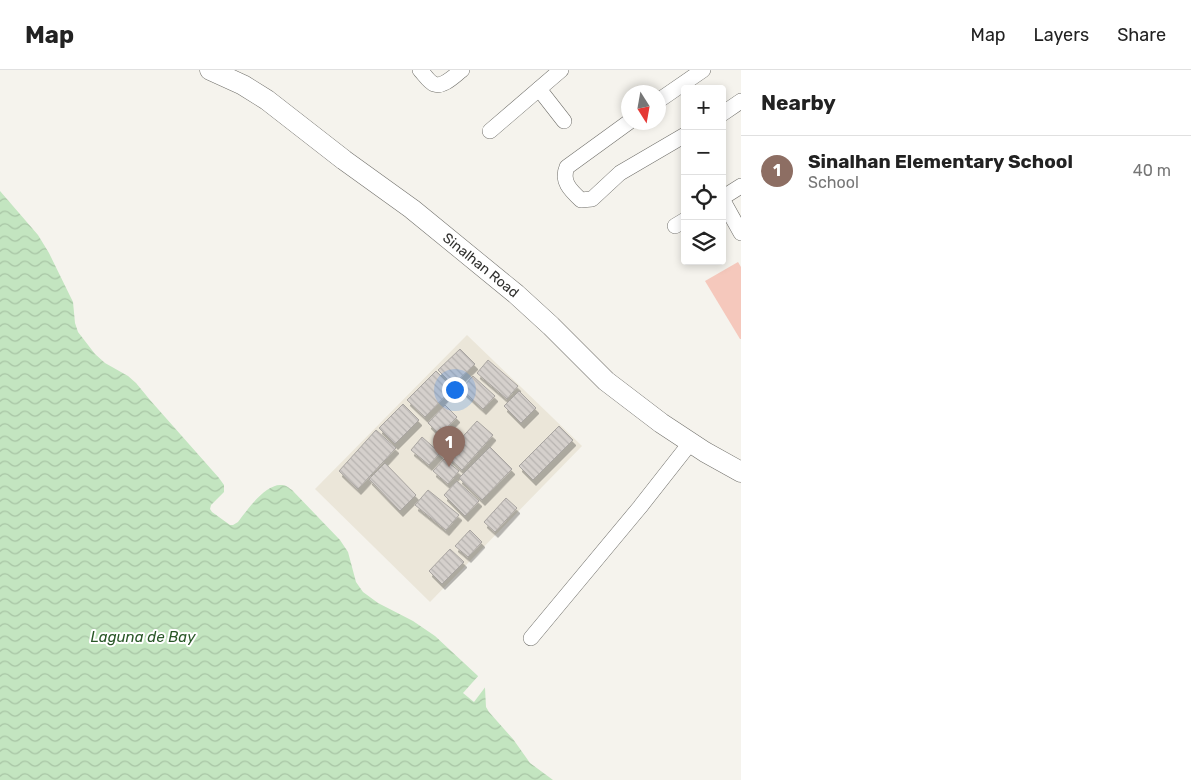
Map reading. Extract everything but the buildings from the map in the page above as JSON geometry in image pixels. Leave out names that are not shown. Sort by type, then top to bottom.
[{"type":"street","name":"Sinalhan Road","points":[[210,70],[243,85],[267,100],[344,160],[412,209],[516,294],[551,326],[606,382],[661,423],[741,472]]},
{"type":"street","points":[[420,70],[433,84],[439,85],[447,82],[462,70]]},
{"type":"street","points":[[490,131],[561,70]]},
{"type":"street","points":[[666,96],[703,70]]},
{"type":"street","points":[[539,89],[564,121]]},
{"type":"street","points":[[726,111],[741,101]]},
{"type":"street","points":[[621,128],[567,167],[565,182],[581,200],[592,198],[620,173],[681,137]]},
{"type":"street","points":[[726,196],[741,186]]},
{"type":"street","points":[[726,206],[741,233]]},
{"type":"street","points":[[531,638],[634,515],[691,442]]},
{"type":"shaded area","points":[[738,262],[741,267],[741,339],[705,281]]},
{"type":"shaded area","points":[[467,335],[582,446],[430,602],[315,489]]},
{"type":"water","name":"Laguna de Bay","points":[[0,191],[38,235],[49,253],[73,302],[78,332],[95,354],[105,363],[128,376],[136,383],[224,485],[224,492],[211,505],[210,509],[212,512],[230,525],[233,525],[238,522],[257,498],[270,488],[282,485],[292,490],[340,540],[348,552],[356,582],[363,592],[378,603],[413,621],[435,636],[478,676],[485,688],[486,707],[489,712],[513,739],[530,763],[553,780],[0,780]]},
{"type":"pier","points":[[480,674],[486,686],[474,702],[463,693]]},
{"type":"place","name":"Sinalhan Elementary School","points":[[449,467]]}]
